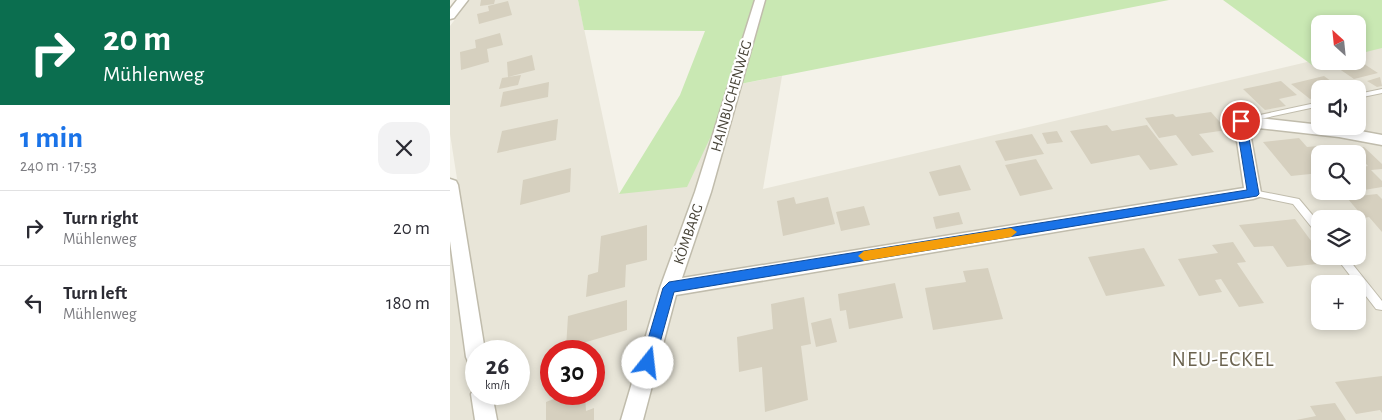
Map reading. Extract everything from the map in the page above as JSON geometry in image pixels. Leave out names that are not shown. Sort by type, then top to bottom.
[{"type":"street","points":[[450,16],[463,0]]},
{"type":"street","name":"HAINBUCHENWEG","points":[[703,192],[760,0]]},
{"type":"street","points":[[669,288],[1253,194],[1241,121],[1339,132],[1382,140]]},
{"type":"street","points":[[450,186],[473,340]]},
{"type":"street","name":"KÖMBARG","points":[[632,420],[669,288],[703,192]]},
{"type":"street","points":[[484,405],[486,420]]},
{"type":"lane","points":[[1366,94],[1382,91]]},
{"type":"lane","points":[[1241,121],[1311,106]]},
{"type":"lane","points":[[1253,194],[1296,201],[1311,220]]},
{"type":"lane","points":[[1347,265],[1380,306]]},
{"type":"shaded area","points":[[470,0],[578,0],[619,194],[735,85],[782,76],[763,189],[1311,61],[1311,70],[1366,70],[1366,48],[1382,45],[1382,420],[450,420],[450,253],[468,249],[450,134],[450,26]]},
{"type":"green space","points":[[578,0],[1169,0],[735,85],[687,187],[619,194],[680,95],[705,31],[584,30]]},
{"type":"green space","points":[[1223,0],[1382,0],[1382,48],[1366,52],[1366,15],[1311,15],[1311,64]]},
{"type":"building","points":[[481,0],[495,0],[494,4],[480,6]]},
{"type":"building","points":[[508,1],[512,15],[479,24],[477,14],[489,11],[488,6]]},
{"type":"building","points":[[500,33],[503,45],[487,49],[489,62],[461,70],[460,52],[476,48],[475,40]]},
{"type":"building","points":[[532,55],[535,70],[508,77],[507,62]]},
{"type":"building","points":[[1366,65],[1378,73],[1354,79],[1341,70],[1366,70]]},
{"type":"building","points":[[521,75],[518,85],[499,89],[502,78]]},
{"type":"building","points":[[1324,76],[1330,80],[1311,80],[1310,99],[1291,84]]},
{"type":"building","points":[[1380,77],[1382,86],[1377,87],[1367,81]]},
{"type":"building","points":[[1281,81],[1297,95],[1279,99],[1286,106],[1265,110],[1243,89]]},
{"type":"building","points":[[549,82],[548,97],[500,107],[503,92]]},
{"type":"building","points":[[1211,112],[1227,130],[1199,134],[1214,152],[1192,156],[1176,135],[1159,138],[1145,118],[1173,114],[1176,117]]},
{"type":"building","points":[[558,119],[556,140],[497,153],[502,131]]},
{"type":"building","points":[[1107,125],[1112,131],[1147,125],[1178,165],[1150,170],[1139,155],[1091,164],[1070,131]]},
{"type":"building","points":[[1057,131],[1063,142],[1047,144],[1042,133]]},
{"type":"building","points":[[1032,134],[1044,154],[1005,161],[995,141]]},
{"type":"building","points":[[1299,138],[1307,147],[1311,147],[1311,174],[1291,176],[1263,142]]},
{"type":"building","points":[[1366,149],[1382,164],[1382,169],[1371,170],[1382,181],[1382,187],[1366,190],[1366,166],[1368,166],[1366,164]]},
{"type":"building","points":[[1036,159],[1053,189],[1020,196],[1005,165]]},
{"type":"building","points":[[960,165],[971,190],[939,196],[929,172]]},
{"type":"building","points":[[571,168],[570,192],[520,205],[523,180]]},
{"type":"building","points":[[1377,194],[1382,199],[1382,232],[1369,217],[1366,218],[1366,210],[1357,210],[1349,200],[1366,200],[1366,195]]},
{"type":"building","points":[[794,197],[796,204],[828,197],[835,224],[783,236],[777,201]]},
{"type":"building","points":[[864,206],[870,225],[841,231],[836,212]]},
{"type":"building","points":[[959,212],[963,224],[936,229],[933,217]]},
{"type":"building","points":[[1295,219],[1311,241],[1311,265],[1287,267],[1273,246],[1254,247],[1239,225]]},
{"type":"building","points":[[647,225],[647,260],[626,265],[625,287],[586,297],[588,275],[598,272],[601,236]]},
{"type":"building","points":[[1233,242],[1246,262],[1237,263],[1264,303],[1239,307],[1221,279],[1215,280],[1222,292],[1199,296],[1178,259],[1218,253],[1212,245]]},
{"type":"building","points":[[1144,248],[1165,286],[1106,296],[1088,257]]},
{"type":"building","points":[[988,268],[1003,319],[933,330],[925,288],[966,282],[963,271]]},
{"type":"building","points":[[895,283],[903,318],[849,329],[846,310],[840,311],[838,294]]},
{"type":"building","points":[[804,297],[811,344],[801,346],[808,400],[765,412],[762,367],[739,372],[737,337],[773,329],[771,304]]},
{"type":"building","points":[[627,300],[627,330],[593,340],[566,340],[568,316]]},
{"type":"building","points":[[831,318],[837,342],[816,347],[811,323]]},
{"type":"building","points":[[1382,376],[1382,413],[1380,410],[1356,414],[1335,382]]},
{"type":"building","points":[[1335,403],[1346,420],[1296,420],[1316,416],[1310,406]]},
{"type":"building","points":[[546,405],[586,405],[586,411],[594,408],[594,420],[546,420]]},
{"type":"slow traffic","points":[[864,256],[1011,232]]},
{"type":"district","name":"NEU-ECKEL","points":[[1223,359]]},
{"type":"route","points":[[648,363],[669,288],[1253,194],[1241,121]]}]
